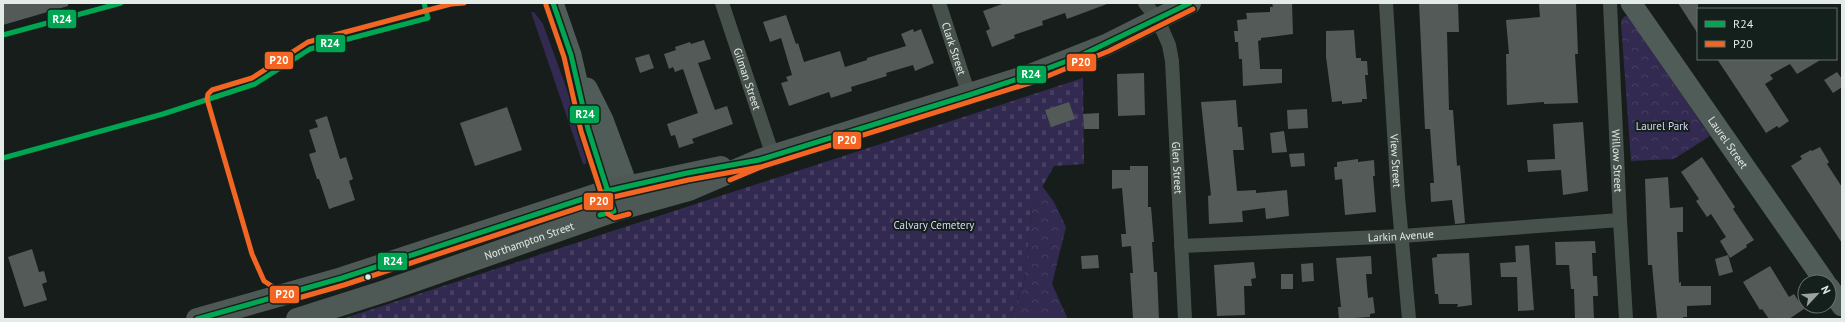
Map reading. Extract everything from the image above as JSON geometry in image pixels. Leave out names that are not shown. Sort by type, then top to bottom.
[{"type":"main road","name":"Northampton Street","points":[[197,319],[342,278],[436,248],[766,158],[969,95],[1080,56],[1151,11],[1190,3]]},
{"type":"main road","name":"Northampton Street","points":[[297,319],[385,291],[621,198]]},
{"type":"main road","points":[[234,319],[384,275],[436,248]]},
{"type":"street","points":[[553,3],[571,55],[603,120],[621,198]]},
{"type":"street","name":"Gilman Street","points":[[722,3],[766,158]]},
{"type":"street","name":"Clark Street","points":[[939,3],[969,95]]},
{"type":"street","name":"View Street","points":[[1386,3],[1409,319]]},
{"type":"street","name":"Willow Street","points":[[1610,3],[1626,319]]},
{"type":"street","name":"Laurel Street","points":[[1632,3],[1819,274]]},
{"type":"street","name":"Glen Street","points":[[1151,11],[1169,45],[1172,61],[1184,319]]},
{"type":"street","name":"Larkin Avenue","points":[[1181,246],[1402,236],[1620,220]]},
{"type":"green space","points":[[531,12],[534,12],[543,24],[561,73],[582,137],[586,153],[586,164],[583,164]]},
{"type":"green space","name":"Laurel Park","points":[[1625,16],[1629,17],[1710,136],[1674,159],[1631,161],[1621,23]]},
{"type":"green space","name":"Calvary Cemetery","points":[[1083,78],[1084,164],[1054,166],[1032,205],[1024,283],[1009,319],[342,319]]},
{"type":"green space","points":[[1042,186],[1054,202],[1066,227],[1052,284],[1068,319],[1009,319],[1024,283],[1032,205]]},
{"type":"building","points":[[3,3],[68,3],[68,6],[3,25]]},
{"type":"building","points":[[1005,3],[1107,4],[1067,19],[1065,13],[1042,21],[1043,25],[1014,35],[1015,38],[992,47],[986,31],[990,29],[983,11]]},
{"type":"building","points":[[1272,3],[1292,3],[1293,34],[1261,38],[1261,40],[1258,41],[1260,69],[1282,69],[1282,83],[1243,86],[1242,59],[1239,59],[1238,42],[1235,42],[1234,31],[1238,31],[1237,20],[1247,19],[1246,13],[1270,12],[1270,7],[1273,7]]},
{"type":"building","points":[[1419,3],[1458,3],[1459,32],[1447,32],[1449,110],[1453,110],[1457,166],[1460,165],[1465,223],[1455,224],[1452,200],[1431,202],[1430,183],[1434,183],[1430,129],[1425,129]]},
{"type":"building","points":[[1576,3],[1578,54],[1575,54],[1578,103],[1544,104],[1544,102],[1507,105],[1506,54],[1509,54],[1506,20],[1540,17],[1539,4]]},
{"type":"building","points":[[1678,3],[1698,3],[1697,32]]},
{"type":"building","points":[[786,15],[804,62],[840,51],[845,67],[867,60],[867,58],[906,46],[901,34],[913,29],[914,32],[921,29],[934,63],[915,71],[913,65],[886,73],[887,76],[851,87],[852,91],[831,98],[829,92],[789,106],[781,83],[788,81],[786,77],[792,75],[781,38],[770,42],[763,22]]},
{"type":"building","points":[[1354,30],[1356,58],[1361,58],[1361,61],[1367,61],[1368,75],[1365,75],[1367,99],[1362,99],[1362,102],[1342,104],[1342,101],[1332,102],[1326,57],[1326,31]]},
{"type":"building","points":[[704,40],[711,59],[698,63],[715,110],[727,106],[733,124],[692,139],[694,143],[679,148],[675,135],[671,136],[667,124],[698,113],[683,69],[675,72],[673,67],[669,69],[664,54],[676,50],[675,47],[690,42],[691,44]]},
{"type":"building","points":[[649,54],[654,68],[640,73],[635,58]]},
{"type":"building","points":[[1718,60],[1820,60],[1797,74],[1790,64],[1770,75],[1773,79],[1765,84],[1789,121],[1779,128],[1777,126],[1766,133]]},
{"type":"building","points":[[1837,72],[1842,79],[1842,87],[1833,93],[1824,80]]},
{"type":"building","points":[[1144,73],[1145,115],[1118,116],[1117,74]]},
{"type":"building","points":[[1236,100],[1238,127],[1242,127],[1244,150],[1233,150],[1237,191],[1256,190],[1256,193],[1287,190],[1289,216],[1266,219],[1265,208],[1242,211],[1243,222],[1209,224],[1208,196],[1211,195],[1201,102]]},
{"type":"building","points":[[1069,102],[1075,119],[1051,127],[1045,110]]},
{"type":"building","points":[[507,107],[522,150],[475,166],[460,123]]},
{"type":"building","points":[[1307,109],[1308,128],[1288,129],[1287,110]]},
{"type":"building","points":[[1099,113],[1099,129],[1084,129],[1083,114]]},
{"type":"building","points":[[327,116],[340,159],[346,157],[353,179],[349,181],[355,200],[329,209],[309,154],[316,152],[309,130],[318,127],[315,120]]},
{"type":"building","points":[[1583,122],[1588,191],[1563,195],[1561,170],[1528,172],[1527,160],[1555,159],[1553,124]]},
{"type":"building","points":[[1284,131],[1287,152],[1272,153],[1270,133]]},
{"type":"building","points":[[1820,147],[1829,162],[1827,164],[1842,187],[1842,243],[1791,166],[1802,159],[1800,156]]},
{"type":"building","points":[[1304,153],[1305,166],[1291,167],[1289,154]]},
{"type":"building","points":[[1702,157],[1735,207],[1733,209],[1754,240],[1746,245],[1747,247],[1730,258],[1720,241],[1726,237],[1711,214],[1707,217],[1696,201],[1699,199],[1681,172]]},
{"type":"building","points":[[1358,159],[1358,162],[1374,160],[1375,176],[1373,176],[1376,212],[1345,215],[1342,179],[1335,180],[1334,167],[1337,167],[1337,162]]},
{"type":"building","points":[[1130,166],[1148,166],[1148,207],[1151,207],[1154,242],[1152,242],[1154,272],[1157,272],[1159,319],[1133,319],[1130,273],[1133,273],[1131,246],[1122,247],[1121,234],[1126,234],[1122,188],[1112,189],[1112,170],[1130,170]]},
{"type":"building","points":[[1668,177],[1670,208],[1683,207],[1683,232],[1677,232],[1679,283],[1681,282],[1681,286],[1711,286],[1711,305],[1687,306],[1687,317],[1683,317],[1683,319],[1657,319],[1652,265],[1648,265],[1645,179]]},
{"type":"building","points":[[1595,241],[1596,253],[1592,253],[1593,276],[1597,276],[1598,296],[1593,296],[1594,319],[1575,319],[1574,289],[1571,289],[1569,265],[1556,265],[1555,242]]},
{"type":"building","points":[[1529,245],[1534,310],[1518,311],[1517,277],[1501,277],[1500,263],[1516,262],[1515,246]]},
{"type":"building","points":[[32,249],[39,272],[44,271],[47,282],[42,284],[47,300],[24,307],[8,257]]},
{"type":"building","points":[[1469,253],[1472,305],[1457,307],[1458,304],[1439,304],[1438,294],[1435,294],[1432,258],[1437,257],[1437,254]]},
{"type":"building","points":[[1098,255],[1099,268],[1082,269],[1081,256]]},
{"type":"building","points":[[1728,255],[1733,272],[1719,276],[1715,259]]},
{"type":"building","points":[[1371,256],[1372,274],[1366,274],[1368,298],[1373,297],[1375,313],[1370,314],[1370,317],[1339,319],[1338,307],[1341,307],[1336,258]]},
{"type":"building","points":[[1254,262],[1256,278],[1251,279],[1252,286],[1244,286],[1245,315],[1217,316],[1214,265]]},
{"type":"building","points":[[1313,263],[1314,281],[1302,282],[1301,264]]},
{"type":"building","points":[[1770,266],[1789,297],[1794,294],[1797,298],[1797,314],[1789,319],[1769,319],[1762,309],[1760,310],[1743,282]]},
{"type":"building","points":[[1281,274],[1293,274],[1293,289],[1281,289]]},
{"type":"transit line","name":"R24","points":[[3,35],[121,3]]},
{"type":"transit line","name":"R24","points":[[3,158],[163,114],[255,84],[310,49],[428,18],[424,3]]},
{"type":"transit line","name":"P20","points":[[464,3],[451,4],[308,42],[252,78],[212,90],[208,94],[207,99],[252,254],[264,281],[290,298],[295,299],[344,285],[609,198],[688,180],[760,167]]},
{"type":"transit line","name":"R24","points":[[553,3],[571,55],[588,129],[614,211],[600,215]]},
{"type":"transit line","name":"R24","points":[[197,319],[342,278],[607,191],[687,173],[759,160],[969,95],[1030,75],[1080,56],[1190,3]]},
{"type":"transit line","name":"P20","points":[[546,5],[564,57],[581,131],[608,214],[614,218],[629,214]]},
{"type":"transit line","name":"P20","points":[[730,180],[761,167],[1033,82],[1109,51],[1193,9]]}]
